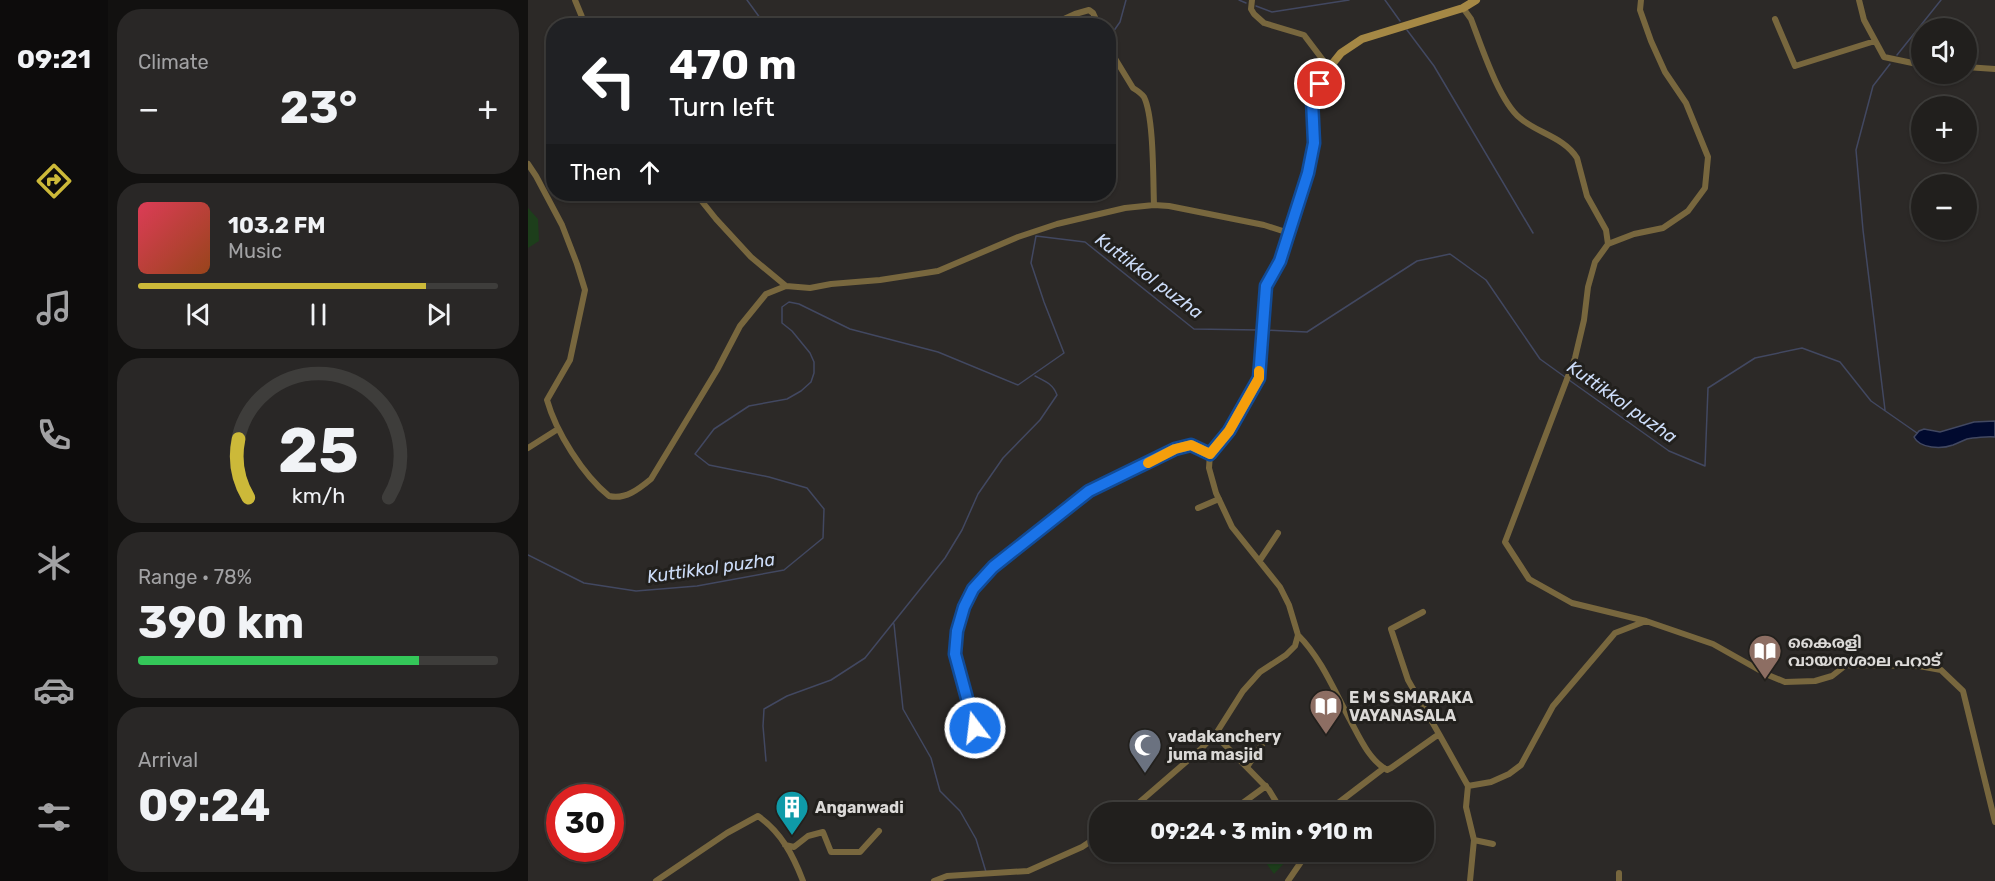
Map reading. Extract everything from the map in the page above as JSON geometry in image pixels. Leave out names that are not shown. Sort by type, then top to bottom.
[{"type":"street","points":[[575,0],[583,18]]},
{"type":"street","points":[[1252,0],[1251,9],[1259,19],[1304,35],[1329,68]]},
{"type":"street","points":[[1439,734],[1391,768],[1384,768],[1377,764],[1365,747],[1316,657],[1298,635],[1280,586],[1232,527],[1219,499],[1209,468],[1210,454],[1229,431],[1259,378],[1266,286],[1280,261],[1310,163],[1314,143],[1312,100],[1329,68],[1341,53],[1362,39],[1463,8],[1476,0]]},
{"type":"street","points":[[1641,0],[1640,10],[1651,41],[1665,72],[1686,103],[1708,157],[1705,188],[1688,211],[1663,228],[1634,234],[1608,244],[1595,262],[1575,358],[1505,542],[1530,579],[1572,603],[1646,621],[1713,644],[1785,682],[1815,681],[1832,676],[1846,665],[1919,666],[1941,670],[1963,691],[1995,822]]},
{"type":"street","points":[[1859,0],[1864,20],[1884,57],[1911,63]]},
{"type":"street","points":[[1463,8],[1471,19],[1504,97],[1517,117],[1560,142],[1577,158],[1587,196],[1606,230],[1608,244]]},
{"type":"street","points":[[1066,18],[1089,10],[1095,18]]},
{"type":"street","points":[[1775,19],[1795,66],[1875,41]]},
{"type":"street","points":[[1116,60],[1133,88],[1139,91],[1145,99],[1150,128],[1154,205]]},
{"type":"street","points":[[1977,68],[1995,69]]},
{"type":"street","points":[[528,164],[546,195]]},
{"type":"street","points":[[549,201],[562,225],[585,290],[570,360],[547,400],[558,429],[586,474],[609,496],[626,495],[639,490],[651,479],[717,370],[740,326],[766,294],[786,286],[810,288],[938,271],[1018,237],[1057,224],[1125,208],[1170,206],[1264,225],[1289,233]]},
{"type":"street","points":[[702,201],[751,257],[786,286]]},
{"type":"street","points":[[528,448],[558,429]]},
{"type":"street","points":[[975,728],[955,654],[957,631],[964,607],[973,589],[993,567],[1089,491],[1175,449],[1191,445],[1210,454]]},
{"type":"street","points":[[1198,508],[1219,499]]},
{"type":"street","points":[[1260,560],[1278,533]]},
{"type":"street","points":[[1422,612],[1391,629],[1408,681],[1468,786],[1466,807],[1474,840],[1470,881]]},
{"type":"street","points":[[1620,615],[1630,626]]},
{"type":"street","points":[[1468,786],[1491,782],[1509,774],[1521,765],[1552,706],[1615,633],[1646,621]]},
{"type":"street","points":[[1140,802],[1201,749],[1217,732],[1243,691],[1260,672],[1286,655],[1295,645],[1298,635]]},
{"type":"street","points":[[1217,732],[1223,743],[1266,786],[1276,802]]},
{"type":"street","points":[[1247,767],[1263,743]]},
{"type":"street","points":[[1339,802],[1384,768]]},
{"type":"street","points":[[1244,802],[1266,786]]},
{"type":"street","points":[[656,881],[727,833],[758,816],[772,826],[785,844],[794,858],[803,881]]},
{"type":"street","points":[[785,844],[794,847],[808,836],[823,832],[831,852],[860,852],[879,831]]},
{"type":"street","points":[[1474,840],[1493,843]]},
{"type":"street","points":[[934,881],[946,876],[1028,871],[1089,842]]},
{"type":"street","points":[[1288,881],[1302,862]]},
{"type":"street","points":[[1619,873],[1619,881]]},
{"type":"green space","points":[[528,208],[538,219],[539,241],[528,248]]},
{"type":"green space","points":[[1265,862],[1285,862],[1274,874]]},
{"type":"water","points":[[1995,421],[1995,437],[1967,439],[1953,445],[1937,447],[1921,444],[1914,437],[1924,429],[1940,432],[1974,422]]},
{"type":"waterway","points":[[747,0],[760,18]]},
{"type":"waterway","points":[[1116,28],[1120,22],[1126,0]]},
{"type":"waterway","points":[[1239,0],[1246,3]]},
{"type":"waterway","points":[[1256,6],[1272,12],[1349,0]]},
{"type":"waterway","points":[[1385,0],[1400,21]]},
{"type":"waterway","points":[[1897,55],[1941,0]]},
{"type":"waterway","points":[[1407,30],[1434,66],[1533,233]]},
{"type":"waterway","points":[[1885,410],[1863,230],[1856,150],[1873,86],[1890,64]]},
{"type":"waterway","name":"Kuttikkol puzha","points":[[528,555],[584,583],[636,591],[697,586],[784,570],[823,538],[824,509],[807,488],[769,477],[709,465],[695,454],[714,429],[749,406],[787,399],[811,382],[814,362],[810,353],[792,331],[782,323],[782,307],[789,302],[799,304],[850,329],[938,352],[1018,385],[1064,353],[1031,263],[1036,236],[1085,242],[1194,329],[1259,330]]},
{"type":"waterway","name":"Kuttikkol puzha","points":[[1263,330],[1307,332],[1417,261],[1450,254],[1486,280],[1540,359],[1565,377]]},
{"type":"waterway","name":"Kuttikkol puzha","points":[[1569,380],[1669,451],[1705,466],[1708,388],[1755,358],[1802,348],[1840,362],[1871,401],[1917,433]]},
{"type":"waterway","points":[[766,761],[764,709],[787,696],[831,680],[865,658],[945,558],[962,530],[978,494],[1003,458],[1040,420],[1057,395],[1051,385],[1035,376]]},
{"type":"waterway","points":[[894,624],[903,709],[931,758],[940,791],[960,811],[976,839],[986,872]]},
{"type":"slow traffic","points":[[1148,463],[1175,449],[1191,445],[1210,454],[1229,431],[1259,378],[1259,371]]},
{"type":"place","name":"കൈരളി വായനശാല പറാട്","points":[[1765,680]]},
{"type":"place","name":"E M S SMARAKA VAYANASALA","points":[[1326,735]]},
{"type":"place","name":"vadakanchery juma masjid","points":[[1145,774]]},
{"type":"place","name":"Anganwadi","points":[[792,836]]},
{"type":"route","points":[[975,728],[955,654],[957,631],[964,607],[973,589],[993,567],[1089,491],[1175,449],[1191,445],[1210,454],[1229,431],[1259,378],[1266,286],[1280,261],[1308,173],[1314,143],[1312,100],[1320,84]]}]
